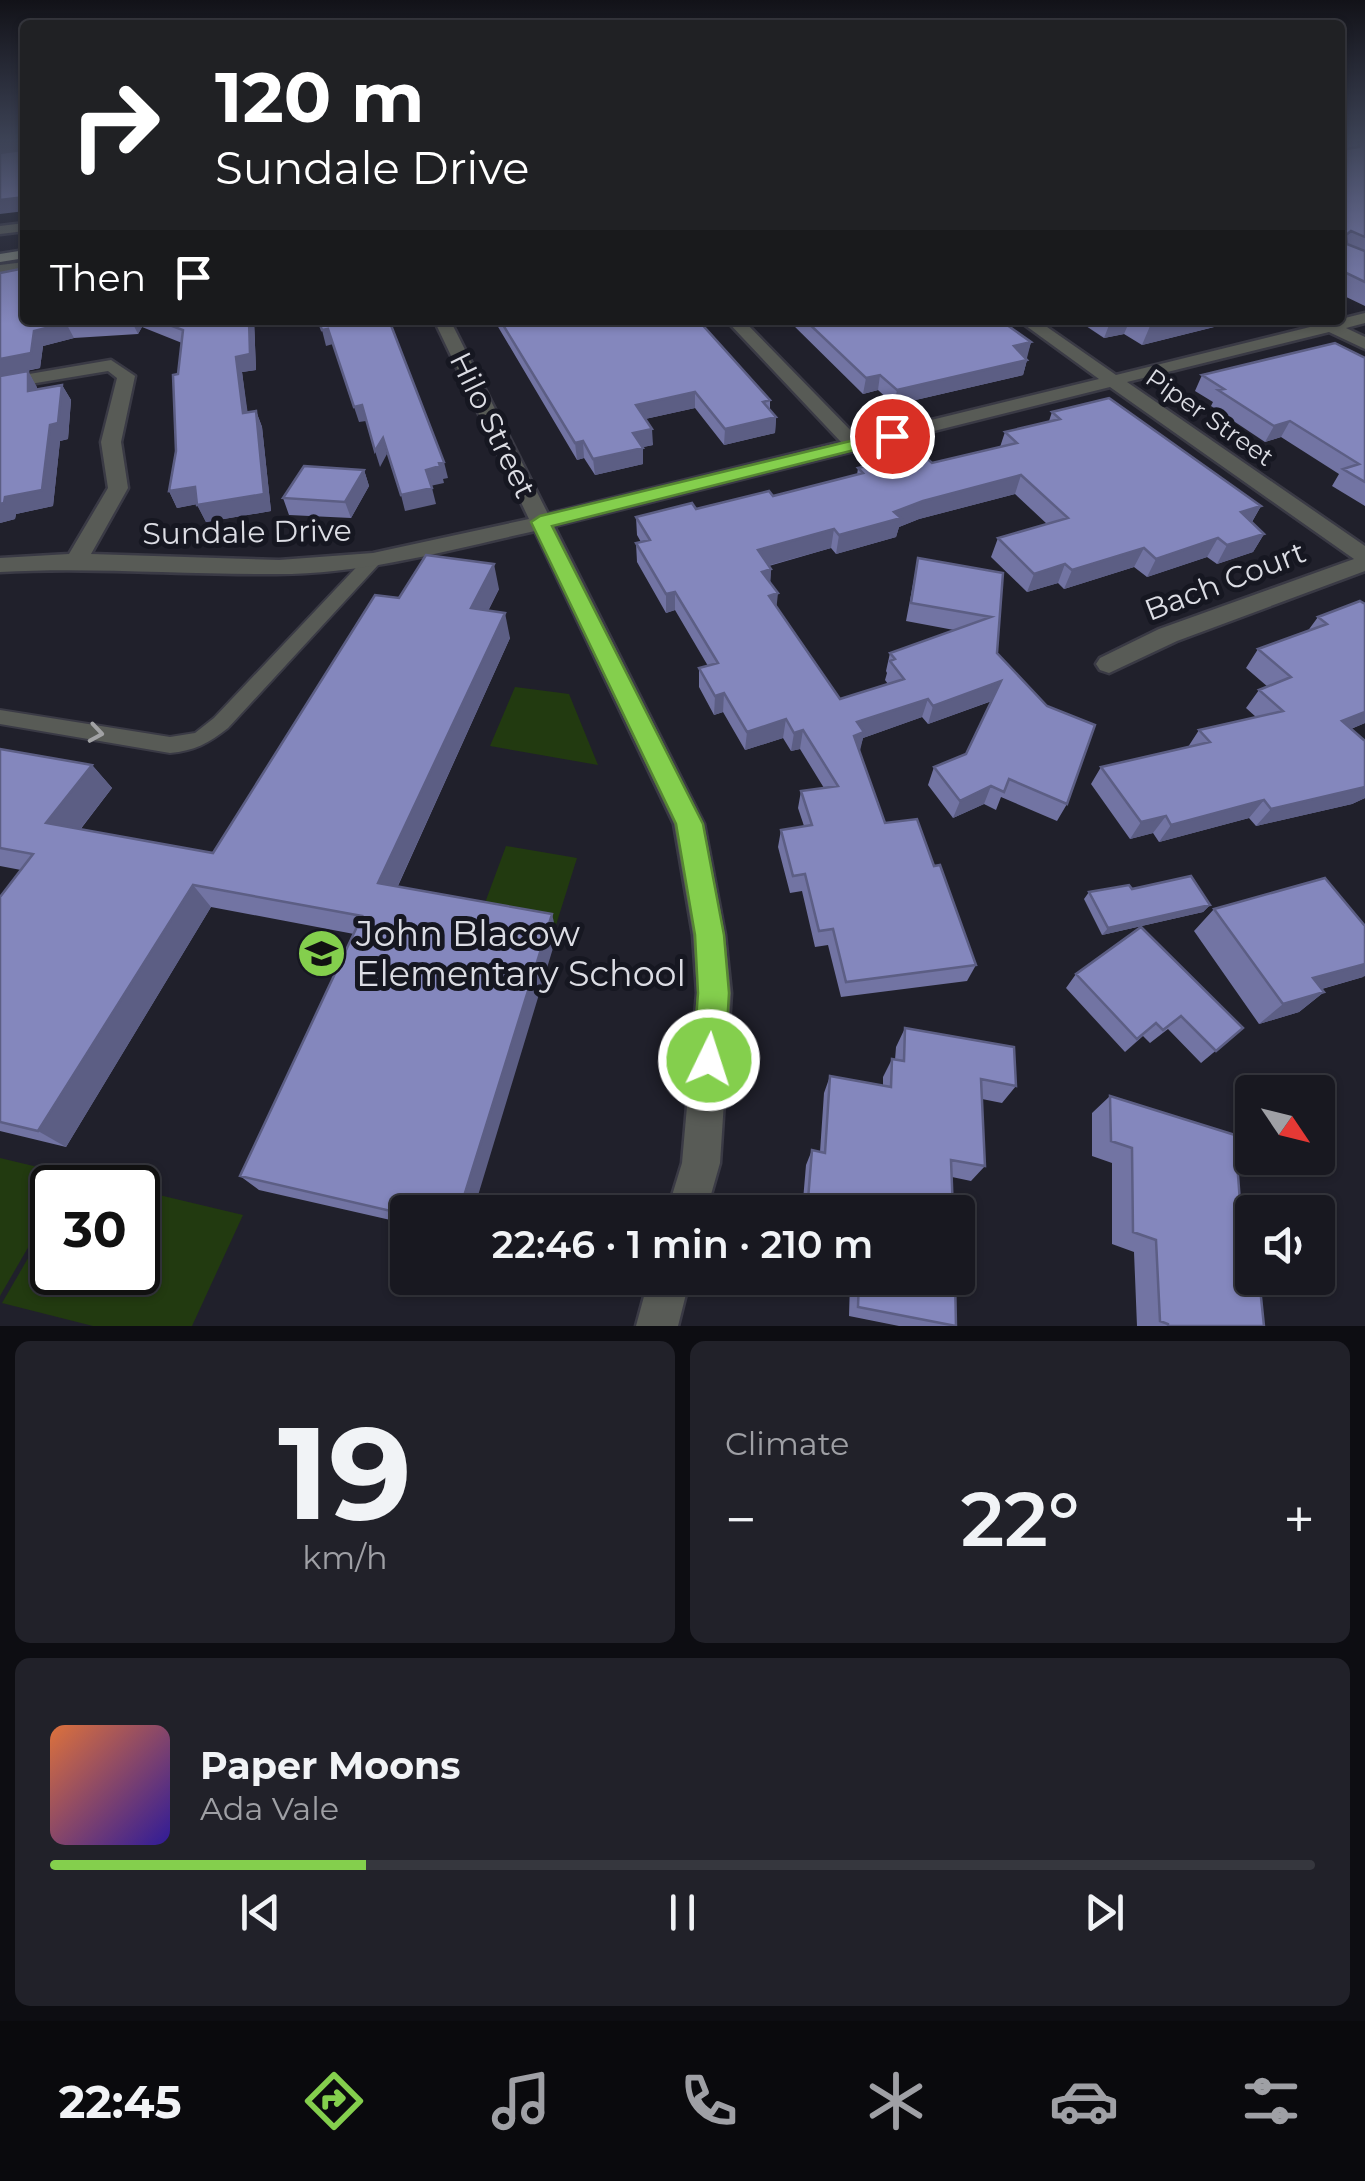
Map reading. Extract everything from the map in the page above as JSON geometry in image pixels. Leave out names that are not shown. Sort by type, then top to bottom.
[{"type":"street","name":"Hilo Street","points":[[444,325],[689,824],[710,935],[714,993],[701,1162],[692,1195]]},
{"type":"street","points":[[739,325],[854,445]]},
{"type":"street","name":"Piper Street","points":[[1033,325],[1365,560]]},
{"type":"street","name":"Sundale Drive","points":[[0,566],[76,562],[279,567],[373,560],[854,445],[1318,325]]},
{"type":"street","points":[[1329,325],[1365,344]]},
{"type":"street","points":[[0,384],[110,365],[126,376],[112,442],[118,488],[76,562]]},
{"type":"street","name":"Bach Court","points":[[1109,664],[1168,635],[1365,560]]},
{"type":"street","points":[[657,1326],[665,1295]]},
{"type":"lane","points":[[0,717],[170,745],[202,738],[258,686],[373,560]]},
{"type":"green space","points":[[515,687],[569,694],[598,765],[490,746]]},
{"type":"green space","points":[[506,846],[577,858],[556,925],[482,911]]},
{"type":"green space","points":[[0,1158],[30,1165],[30,1244],[0,1296]]},
{"type":"green space","points":[[160,1195],[243,1215],[192,1326],[93,1326],[2,1303],[30,1255],[30,1295],[160,1295]]},
{"type":"building","points":[[1345,200],[1365,200],[1365,237],[1351,231],[1346,235],[1347,244],[1365,251],[1365,282],[1345,272]]},
{"type":"building","points":[[20,269],[20,325],[58,325],[34,331],[31,353],[0,359],[0,273]]},
{"type":"building","points":[[170,325],[249,325],[250,354],[236,357],[243,413],[256,411],[264,494],[197,505],[195,487],[169,491],[176,451],[173,375],[178,374],[183,330]]},
{"type":"building","points":[[320,325],[391,325],[444,462],[426,470],[432,488],[401,495],[383,438],[375,451],[362,405],[354,407],[328,329],[322,330]]},
{"type":"building","points":[[503,325],[702,325],[770,400],[763,402],[776,417],[725,429],[695,392],[636,405],[652,429],[633,433],[643,448],[593,459],[583,441],[575,443]]},
{"type":"building","points":[[810,325],[1007,325],[1031,342],[1014,346],[1027,360],[897,390],[880,375],[866,378]]},
{"type":"building","points":[[1335,343],[1365,358],[1365,482],[1343,469],[1359,464],[1290,421],[1274,426],[1202,375]]},
{"type":"building","points":[[28,371],[28,391],[62,385],[58,423],[50,425],[42,490],[5,497],[0,504],[0,376]]},
{"type":"building","points":[[1109,398],[1261,506],[1241,512],[1264,534],[1227,545],[1218,538],[1156,559],[1144,548],[1072,570],[1065,564],[1034,574],[998,538],[1068,518],[1021,475],[894,512],[901,518],[839,535],[834,529],[758,550],[771,569],[762,572],[778,593],[769,596],[840,699],[904,679],[890,661],[895,659],[890,653],[991,617],[911,603],[918,558],[1003,573],[997,653],[1047,706],[1095,725],[1067,804],[1009,779],[1004,792],[991,786],[960,801],[934,767],[966,754],[1001,681],[933,706],[928,699],[857,722],[864,732],[854,736],[885,823],[917,819],[934,866],[940,865],[976,965],[846,982],[833,929],[819,931],[805,874],[793,876],[781,830],[812,825],[801,791],[838,786],[803,730],[794,733],[786,719],[747,732],[724,693],[715,696],[699,668],[718,663],[675,592],[666,594],[636,543],[650,540],[636,517],[692,503],[696,509],[769,491],[773,496],[863,473],[858,468],[921,453],[932,463],[1017,443],[1005,432],[1060,419],[1052,412]]},
{"type":"building","points":[[304,466],[364,470],[345,502],[283,498]]},
{"type":"building","points":[[426,555],[494,564],[471,608],[505,613],[378,883],[552,914],[464,1195],[390,1195],[390,1211],[240,1176],[362,916],[193,885],[38,1131],[0,1122],[0,897],[33,854],[0,848],[0,749],[92,765],[46,823],[213,853],[375,595],[399,598]]},
{"type":"building","points":[[1360,601],[1365,604],[1365,712],[1342,721],[1365,741],[1365,787],[1271,809],[1264,800],[1171,825],[1166,816],[1141,822],[1101,767],[1210,742],[1199,730],[1283,711],[1259,690],[1291,677],[1258,649],[1327,624],[1318,617]]},
{"type":"building","points":[[1191,876],[1210,905],[1108,928],[1089,892],[1129,885],[1132,889]]},
{"type":"building","points":[[1325,878],[1365,926],[1365,964],[1313,978],[1324,992],[1283,1004],[1214,909]]},
{"type":"building","points":[[1141,927],[1243,1028],[1216,1051],[1181,1016],[1163,1030],[1156,1023],[1137,1039],[1076,974]]},
{"type":"building","points":[[905,1028],[1014,1047],[1016,1086],[981,1079],[985,1166],[951,1160],[952,1195],[808,1195],[812,1150],[825,1153],[830,1076],[891,1087],[892,1059],[904,1061]]},
{"type":"building","points":[[1110,1096],[1235,1135],[1239,1195],[1235,1195],[1235,1295],[1261,1295],[1264,1326],[1168,1326],[1160,1321],[1156,1240],[1133,1232],[1132,1148],[1111,1141]]},
{"type":"building","points":[[858,1295],[955,1295],[956,1326],[858,1307]]},
{"type":"place","name":"John Blacow Elementary School","points":[[321,953]]},
{"type":"route","points":[[709,1060],[714,993],[710,935],[689,824],[540,522],[892,436]]}]
